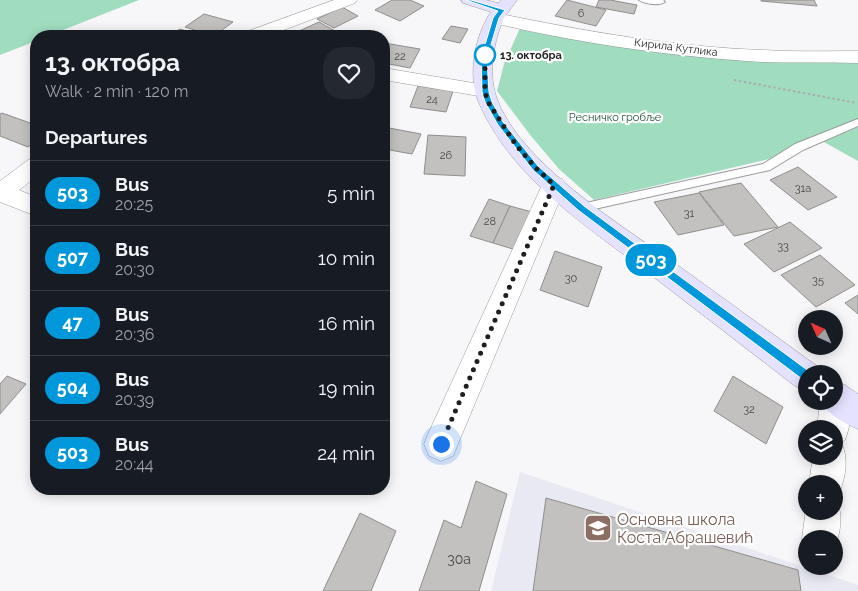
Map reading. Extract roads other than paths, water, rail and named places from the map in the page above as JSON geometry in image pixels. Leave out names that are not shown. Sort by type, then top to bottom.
[{"type":"street","points":[[268,30],[349,0]]},
{"type":"street","points":[[469,0],[503,9],[484,58],[485,92],[488,102],[516,145],[536,168],[581,208],[798,370]]},
{"type":"street","name":"Кирила Кутлика","points":[[503,9],[568,33],[668,47],[762,56],[858,57]]},
{"type":"street","points":[[390,75],[485,92]]},
{"type":"street","points":[[30,170],[1,192],[30,204]]},
{"type":"street","points":[[441,444],[554,185]]},
{"type":"lane","points":[[643,0],[661,2]]},
{"type":"lane","points":[[581,208],[766,167],[799,147],[858,122]]},
{"type":"place","name":"13. октобра","points":[[485,55]]},
{"type":"place","name":"Основна школа Коста Абрашевић","points":[[598,528]]},
{"type":"park label","name":"Ресничко гробље","points":[[615,117]]}]
